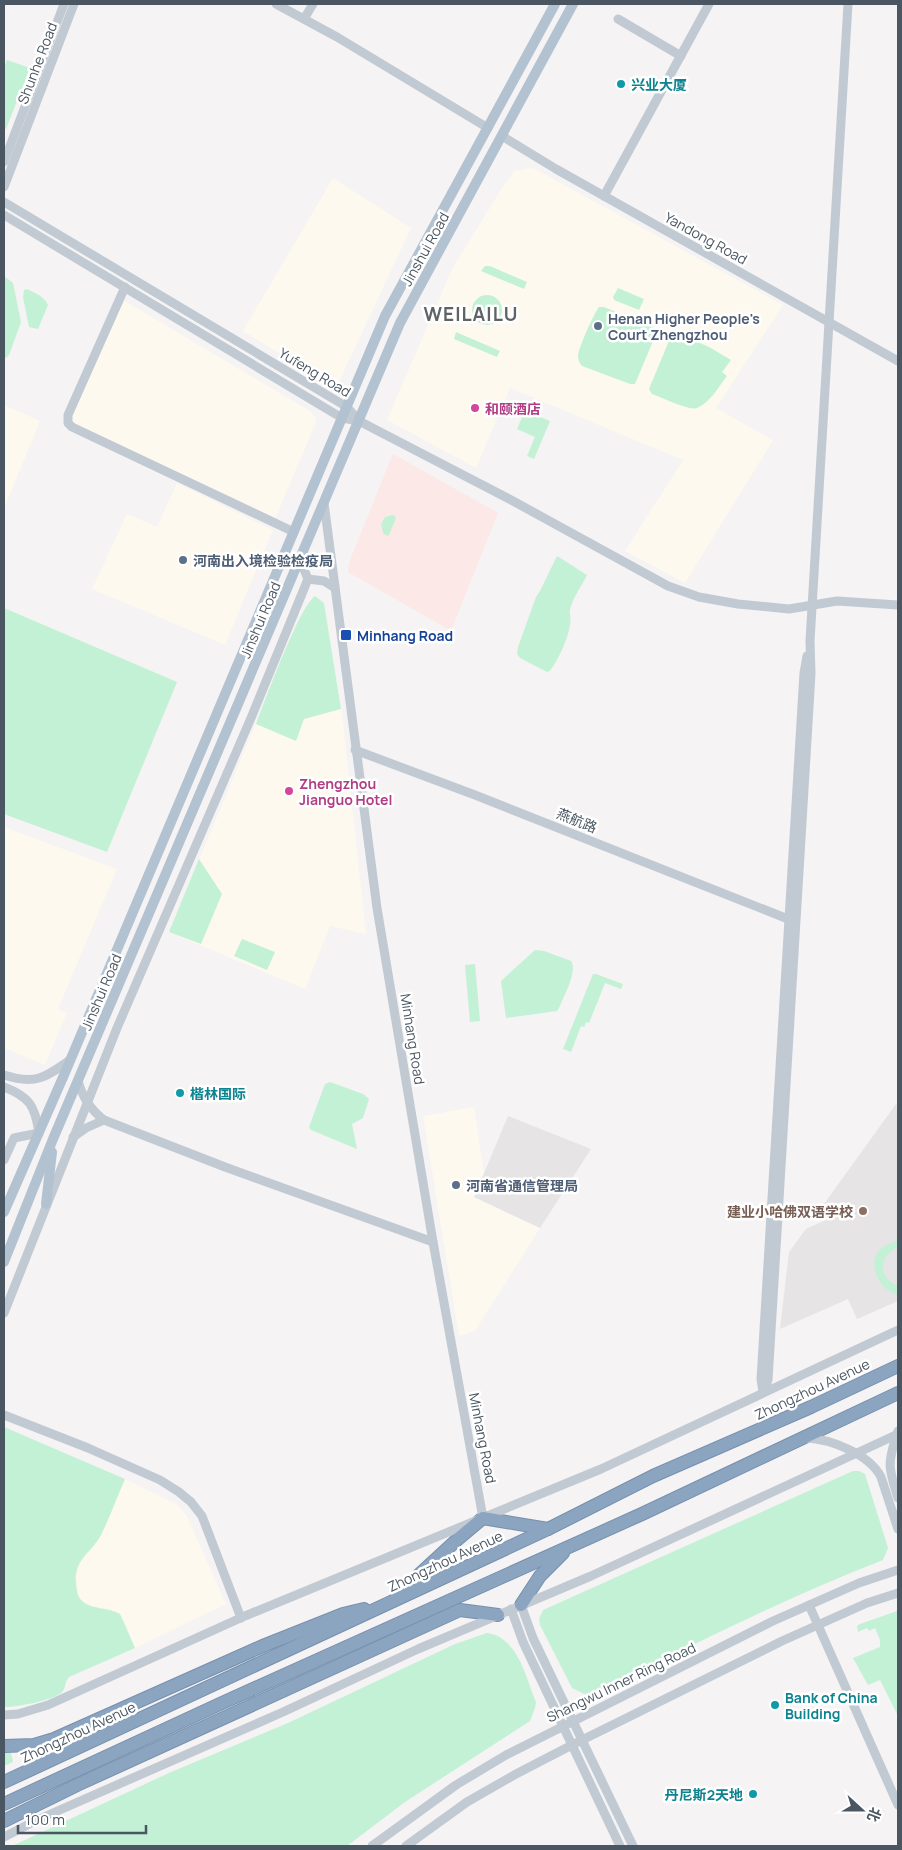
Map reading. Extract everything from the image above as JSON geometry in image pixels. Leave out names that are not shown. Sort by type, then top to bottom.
[{"type":"highway","name":"Zhongzhou Avenue","points":[[4,1782],[548,1529],[653,1476],[811,1407],[898,1366]]},
{"type":"highway","points":[[4,1804],[570,1546],[898,1393]]},
{"type":"highway","points":[[4,1746],[34,1745],[54,1739],[265,1646],[343,1614],[389,1603],[459,1538],[484,1518],[548,1529]]},
{"type":"highway","points":[[516,1607],[540,1576],[570,1546]]},
{"type":"highway","points":[[4,1821],[77,1785],[460,1610],[498,1615]]},
{"type":"main road","name":"Jinshui Road","points":[[4,1212],[385,316],[555,4]]},
{"type":"main road","name":"Jinshui Road","points":[[4,1262],[53,1139],[400,323],[573,4]]},
{"type":"main road","points":[[46,1204],[53,1139]]},
{"type":"street","name":"Shunhe Road","points":[[4,162],[64,4]]},
{"type":"street","name":"Shunhe Road","points":[[4,187],[74,4]]},
{"type":"street","points":[[276,4],[337,37],[488,128]]},
{"type":"street","points":[[304,19],[313,4]]},
{"type":"street","points":[[604,196],[709,4]]},
{"type":"street","points":[[763,1393],[768,1380],[769,1370],[811,673],[812,605],[848,4]]},
{"type":"street","points":[[618,19],[681,56]]},
{"type":"street","name":"Yandong Road","points":[[502,136],[604,196],[898,361]]},
{"type":"street","name":"Yufeng Road","points":[[4,202],[347,407],[359,421]]},
{"type":"street","name":"Yufeng Road","points":[[4,214],[342,418],[359,421]]},
{"type":"street","points":[[125,287],[68,415],[68,423],[72,427],[294,532]]},
{"type":"street","points":[[359,421],[678,590],[699,597],[738,604],[789,609],[837,601],[898,604]]},
{"type":"street","name":"Minhang Road","points":[[324,503],[377,908],[433,1242],[484,1518]]},
{"type":"street","points":[[4,1313],[117,1028],[251,718],[308,579],[300,560]]},
{"type":"street","points":[[308,579],[324,581],[335,588]]},
{"type":"street","points":[[763,1393],[760,1379],[788,919],[804,673],[810,642]]},
{"type":"street","name":"燕航路","points":[[355,750],[475,795],[788,919]]},
{"type":"street","points":[[4,1075],[17,1079],[34,1080],[45,1077],[70,1060]]},
{"type":"street","points":[[78,1081],[87,1103],[104,1120],[228,1168],[433,1242]]},
{"type":"street","points":[[4,1087],[17,1092],[31,1105],[37,1114],[39,1133],[14,1138],[4,1160]]},
{"type":"street","points":[[73,1137],[86,1128],[104,1120]]},
{"type":"street","points":[[4,1715],[18,1714],[48,1705],[241,1618],[601,1469],[898,1330]]},
{"type":"street","points":[[4,1415],[88,1448],[160,1480],[191,1502],[202,1516],[241,1618]]},
{"type":"street","points":[[4,1837],[37,1820],[498,1615],[591,1576],[855,1454],[898,1432]]},
{"type":"street","points":[[898,1432],[889,1468],[898,1498]]},
{"type":"street","points":[[803,1438],[833,1442],[869,1462],[877,1470],[898,1530]]},
{"type":"street","name":"Shangwu Inner Ring Road","points":[[372,1846],[456,1785],[506,1755],[573,1720],[809,1605],[859,1583],[898,1570]]},
{"type":"street","points":[[406,1846],[467,1802],[572,1745],[818,1624],[867,1603],[898,1593]]},
{"type":"street","points":[[809,1605],[898,1805]]},
{"type":"street","points":[[516,1607],[533,1638],[633,1846]]},
{"type":"street","points":[[516,1607],[523,1642],[620,1846]]},
{"type":"shaded area","name":"Henan Higher People's Court Zhengzhou","points":[[529,168],[535,169],[783,305],[716,408],[773,440],[685,583],[625,551],[683,460],[510,388],[476,468],[387,420],[452,269],[505,183],[515,171]]},
{"type":"shaded area","points":[[333,178],[411,228],[336,388],[243,331]]},
{"type":"shaded area","points":[[123,300],[310,411],[315,417],[316,422],[275,519],[72,422],[71,417]]},
{"type":"shaded area","points":[[4,405],[40,421],[4,509]]},
{"type":"shaded area","points":[[393,454],[498,513],[452,628],[448,629],[348,572],[349,563]]},
{"type":"shaded area","name":"河南出入境检验检疫局","points":[[177,483],[273,530],[225,645],[92,589],[127,514],[157,527]]},
{"type":"shaded area","name":"Zhengzhou Jianguo Hotel","points":[[315,596],[324,603],[343,721],[366,934],[330,926],[305,989],[169,932],[298,622],[310,599]]},
{"type":"shaded area","points":[[4,827],[117,869],[58,1009],[67,1013],[45,1065],[4,1048]]},
{"type":"shaded area","name":"建业小哈佛双语学校","points":[[896,1104],[898,1107],[898,1301],[857,1319],[848,1299],[780,1329],[789,1252],[806,1229],[830,1218],[824,1204]]},
{"type":"shaded area","points":[[474,1107],[484,1173],[474,1197],[540,1228],[475,1331],[459,1336],[423,1116]]},
{"type":"shaded area","points":[[508,1116],[591,1149],[540,1228],[474,1197]]},
{"type":"shaded area","points":[[125,1479],[178,1505],[187,1516],[226,1604],[135,1648],[124,1620],[109,1609],[91,1606],[82,1601],[78,1595],[76,1576],[81,1560],[100,1537]]},
{"type":"green space","points":[[7,60],[30,68],[6,129],[4,128],[4,68]]},
{"type":"green space","points":[[485,266],[490,266],[527,282],[524,289],[481,271]]},
{"type":"green space","points":[[4,276],[13,283],[21,322],[9,355],[6,358],[4,357]]},
{"type":"green space","points":[[618,288],[644,299],[639,310],[614,300],[613,297]]},
{"type":"green space","points":[[27,289],[42,297],[48,305],[38,329],[29,327],[23,297],[24,290]]},
{"type":"green space","points":[[487,295],[498,299],[502,310],[498,321],[487,325],[476,321],[472,310],[476,299]]},
{"type":"green space","points":[[599,307],[604,307],[653,327],[656,334],[635,384],[630,384],[582,366],[579,362],[578,355],[581,345]]},
{"type":"green space","points":[[456,332],[500,351],[497,357],[454,339]]},
{"type":"green space","points":[[675,332],[709,347],[731,360],[722,372],[727,376],[710,398],[697,408],[688,408],[652,394],[649,389],[671,336]]},
{"type":"green space","points":[[525,411],[550,421],[534,459],[527,456],[535,437],[517,429]]},
{"type":"green space","points":[[392,515],[396,518],[387,536],[383,533],[381,524],[385,517]]},
{"type":"green space","points":[[557,556],[587,575],[571,606],[569,631],[565,643],[550,671],[547,672],[520,658],[517,654],[536,597]]},
{"type":"green space","points":[[315,596],[324,603],[341,709],[304,719],[296,741],[256,724],[292,634],[309,603]]},
{"type":"green space","points":[[4,608],[177,682],[107,852],[4,814]]},
{"type":"green space","points":[[199,859],[222,894],[201,944],[169,932]]},
{"type":"green space","points":[[242,939],[275,952],[267,970],[234,956]]},
{"type":"green space","points":[[535,950],[544,951],[571,961],[573,971],[567,990],[557,1011],[506,1018],[501,981]]},
{"type":"green space","points":[[475,964],[480,1021],[470,1022],[465,965]]},
{"type":"green space","points":[[593,974],[623,984],[621,989],[605,983],[589,1023],[586,1022],[584,1027],[581,1026],[571,1052],[563,1049]]},
{"type":"green space","points":[[330,1082],[363,1094],[369,1099],[363,1118],[352,1124],[357,1149],[311,1130],[309,1127],[325,1084]]},
{"type":"green space","points":[[898,1240],[898,1247],[887,1255],[883,1266],[886,1278],[898,1286],[898,1295],[885,1288],[876,1275],[874,1267],[877,1253],[883,1247]]},
{"type":"green space","points":[[4,1427],[125,1479],[101,1535],[77,1569],[76,1585],[79,1597],[85,1603],[120,1614],[135,1648],[69,1677],[63,1691],[53,1697],[6,1707],[4,1707]]},
{"type":"green space","points":[[853,1471],[865,1474],[888,1548],[883,1560],[771,1608],[589,1696],[572,1688],[540,1625],[539,1619],[543,1610]]},
{"type":"green space","points":[[897,1611],[898,1716],[880,1680],[868,1685],[853,1658],[880,1647],[880,1640],[875,1628],[869,1631],[867,1628],[858,1632],[857,1626]]},
{"type":"green space","points":[[487,1633],[498,1636],[506,1642],[519,1660],[536,1702],[530,1721],[405,1802],[347,1846],[12,1846],[171,1772],[288,1723],[455,1644]]},
{"type":"green space","points":[[4,1752],[11,1753],[13,1762],[4,1766]]},
{"type":"place","name":"兴业大厦","points":[[621,84]]},
{"type":"place","name":"Henan Higher People's Court Zhengzhou","points":[[598,326]]},
{"type":"place","name":"和颐酒店","points":[[475,408]]},
{"type":"place","name":"河南出入境检验检疫局","points":[[183,560]]},
{"type":"place","name":"Minhang Road","points":[[346,635]]},
{"type":"place","name":"Zhengzhou Jianguo Hotel","points":[[289,791]]},
{"type":"place","name":"楷林国际","points":[[180,1093]]},
{"type":"place","name":"河南省通信管理局","points":[[456,1185]]},
{"type":"place","name":"建业小哈佛双语学校","points":[[863,1211]]},
{"type":"place","name":"Bank of China Building","points":[[775,1705]]},
{"type":"place","name":"丹尼斯2天地","points":[[753,1794]]},
{"type":"district","name":"WEILAILU","points":[[471,314]]}]
